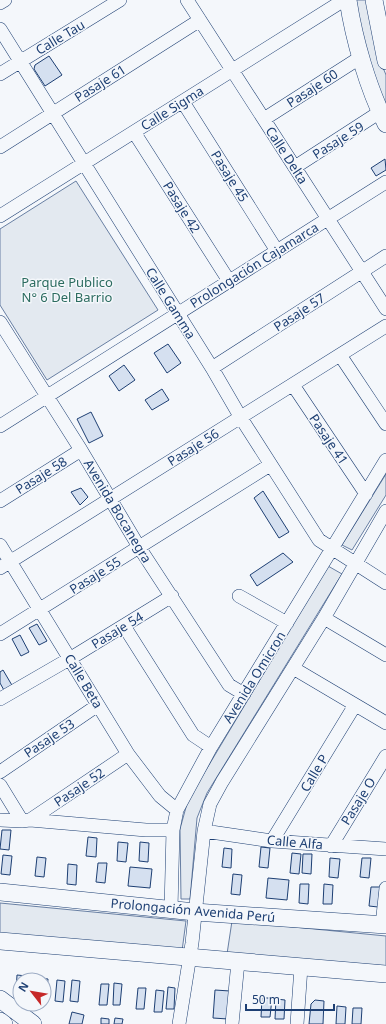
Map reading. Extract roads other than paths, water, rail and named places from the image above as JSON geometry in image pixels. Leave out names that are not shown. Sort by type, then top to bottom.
[{"type":"main road","points":[[348,0],[352,26],[361,57],[383,118]]},
{"type":"main road","points":[[374,0],[386,61]]},
{"type":"main road","name":"Prolongación Avenida Perú","points":[[0,892],[196,912],[384,925]]},
{"type":"main road","points":[[0,954],[6,942],[386,974]]},
{"type":"main road","points":[[0,999],[33,1024]]},
{"type":"main road","points":[[0,1021],[4,1024]]},
{"type":"street","points":[[0,3],[5,0]]},
{"type":"street","name":"Calle Tau","points":[[0,74],[120,0]]},
{"type":"street","name":"Calle Delta","points":[[187,0],[386,309]]},
{"type":"street","name":"Calle Sigma","points":[[0,216],[344,0]]},
{"type":"street","name":"Pasaje 61","points":[[0,147],[200,20]]},
{"type":"street","name":"Calle Gamma","points":[[0,29],[178,313],[270,465],[319,540],[386,583]]},
{"type":"street","name":"Pasaje 60","points":[[264,119],[361,57]]},
{"type":"street","name":"Pasaje 45","points":[[183,102],[277,251]]},
{"type":"street","name":"Pasaje 59","points":[[295,167],[383,118]]},
{"type":"street","name":"Pasaje 42","points":[[134,132],[229,281]]},
{"type":"street","name":"Prolongación Cajamarca","points":[[0,425],[386,182]]},
{"type":"street","name":"Pasaje 57","points":[[212,368],[386,256]]},
{"type":"street","name":"Avenida Bocanegra","points":[[0,322],[111,498],[139,547],[229,685],[244,694]]},
{"type":"street","name":"Pasaje 56","points":[[5,565],[386,326]]},
{"type":"street","points":[[340,355],[386,424]]},
{"type":"street","name":"Pasaje 41","points":[[293,385],[366,494]]},
{"type":"street","name":"Pasaje 58","points":[[0,501],[81,450]]},
{"type":"street","name":"Avenida Omicron","points":[[171,909],[173,830],[177,810],[211,747],[386,460]]},
{"type":"street","name":"Pasaje 55","points":[[0,634],[270,465]]},
{"type":"street","points":[[179,1024],[196,912],[204,831],[210,804],[222,782],[324,618],[386,511]]},
{"type":"street","name":"Calle Beta","points":[[0,545],[5,565],[40,610],[71,658],[128,754],[160,796],[177,810]]},
{"type":"street","name":"Pasaje 54","points":[[0,699],[71,658],[172,596]]},
{"type":"street","points":[[239,596],[287,624]]},
{"type":"street","points":[[324,618],[386,655]]},
{"type":"street","points":[[124,626],[193,735],[211,747]]},
{"type":"street","points":[[293,668],[386,723]]},
{"type":"street","name":"Pasaje 53","points":[[0,772],[98,705]]},
{"type":"street","name":"Calle P","points":[[272,841],[355,705]]},
{"type":"street","name":"Pasaje 52","points":[[26,821],[128,754]]},
{"type":"street","name":"Pasaje O","points":[[331,846],[386,756]]},
{"type":"street","points":[[0,785],[26,821]]},
{"type":"street","points":[[0,820],[146,830],[173,830]]},
{"type":"street","name":"Calle Alfa","points":[[204,831],[272,841],[331,846],[386,848]]},
{"type":"street","points":[[384,925],[386,888]]},
{"type":"street","points":[[232,1024],[238,962]]},
{"type":"street","points":[[297,1024],[301,967]]},
{"type":"park label","name":"Parque Publico N° 6 Del Barrio","points":[[67,290]]}]
